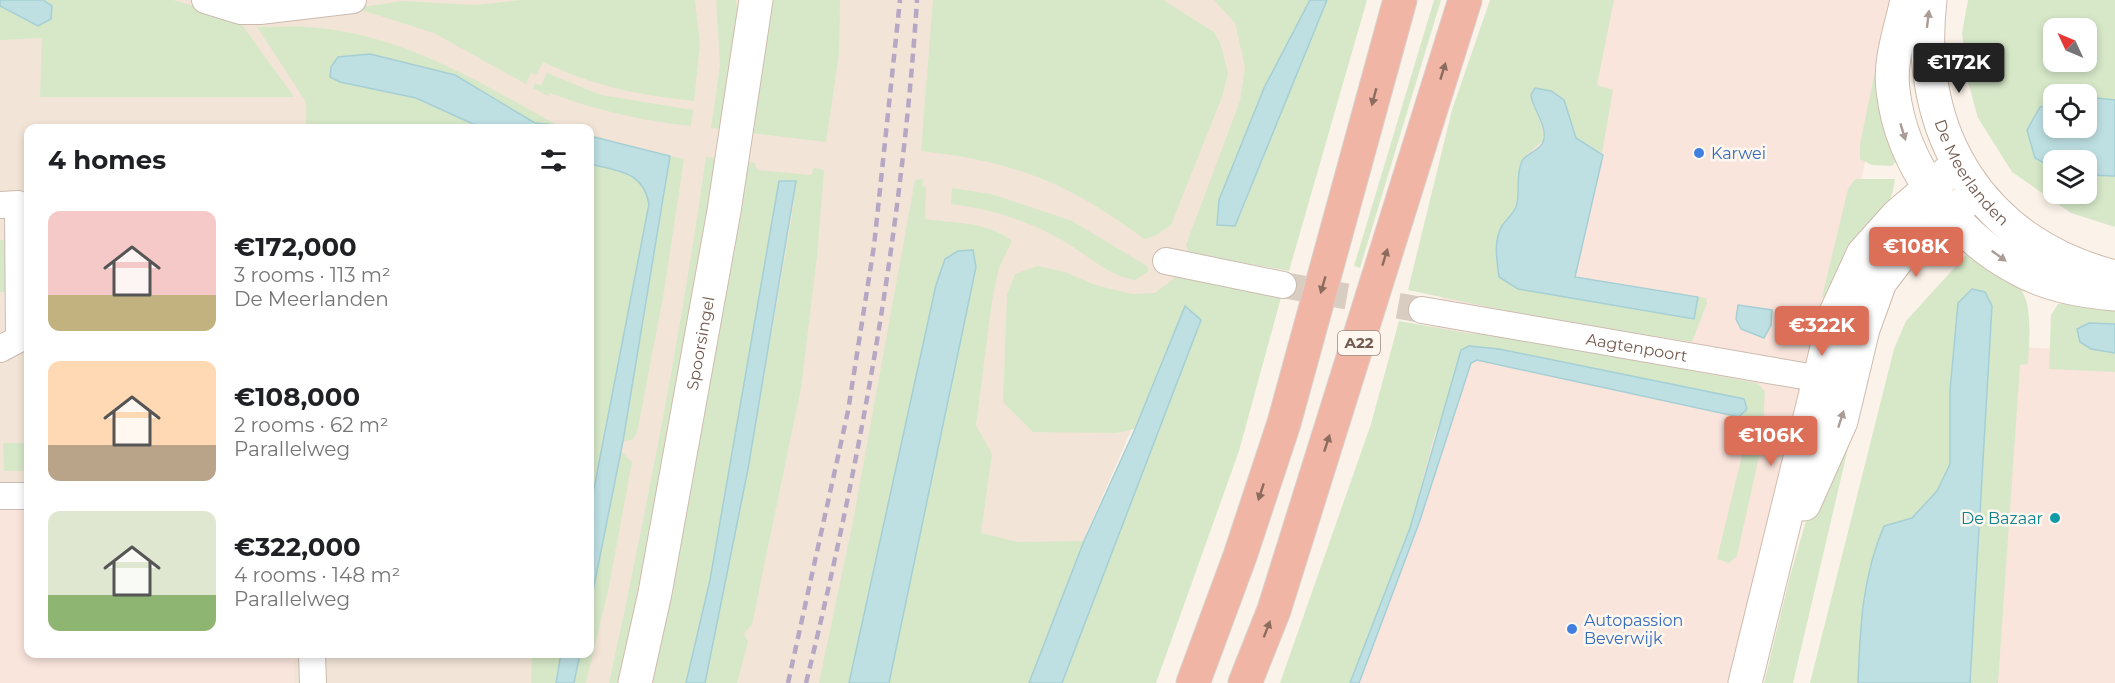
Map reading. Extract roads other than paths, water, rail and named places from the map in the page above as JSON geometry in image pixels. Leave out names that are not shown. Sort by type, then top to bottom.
[{"type":"highway","points":[[1193,683],[1240,556],[1284,423],[1400,0]]},
{"type":"highway","name":"A22","points":[[1245,683],[1277,599],[1465,0]]},
{"type":"main road","name":"Spoorsingel","points":[[635,683],[655,593],[724,212],[756,0]]},
{"type":"main road","name":"De Meerlanden","points":[[1907,0],[1894,54],[1892,89],[1914,162],[1929,186],[1949,214],[1973,237],[2014,267],[2077,290],[2115,294]]},
{"type":"main road","name":"De Meerlanden","points":[[1930,0],[1927,28],[1930,81],[1937,113],[1958,164],[1977,192],[2014,230],[2064,259],[2115,277]]},
{"type":"main road","points":[[1745,683],[1835,315],[1863,254],[1898,214],[1958,164]]},
{"type":"main road","points":[[1774,568],[1841,421],[1863,329],[1880,282],[1903,252],[1977,192]]},
{"type":"street","points":[[205,0],[241,11],[260,11],[353,0]]},
{"type":"street","points":[[0,205],[18,204],[19,339],[0,349]]},
{"type":"street","points":[[1166,261],[1283,285]]},
{"type":"street","name":"Aagtenpoort","points":[[1422,310],[1850,385]]},
{"type":"street","points":[[0,496],[24,496]]},
{"type":"street","points":[[312,658],[313,683]]},
{"type":"water","points":[[0,0],[43,0],[52,6],[51,19],[38,26],[0,6]]},
{"type":"water","points":[[1310,0],[1327,0],[1235,226],[1217,225],[1219,200],[1264,88]]},
{"type":"water","points":[[370,54],[455,75],[535,123],[546,124],[473,124],[416,98],[340,82],[330,77],[331,67],[338,57]]},
{"type":"water","points":[[1535,88],[1551,91],[1564,100],[1576,138],[1603,155],[1575,277],[1698,297],[1694,319],[1518,289],[1499,277],[1497,238],[1502,226],[1516,207],[1520,166],[1524,158],[1540,146],[1544,139],[1543,127],[1531,95]]},
{"type":"water","points":[[2097,98],[2115,100],[2115,176],[2097,175],[2097,150],[2043,150],[2043,162],[2035,158],[2027,130],[2040,107],[2043,106],[2043,138],[2097,138]]},
{"type":"water","points":[[594,137],[670,156],[623,441],[594,586],[594,488],[649,204],[641,185],[628,174],[594,165]]},
{"type":"water","points":[[779,181],[796,181],[748,469],[705,683],[686,683],[710,580]]},
{"type":"water","points":[[973,250],[976,267],[889,683],[849,683],[936,285],[945,259],[958,251]]},
{"type":"water","points":[[1972,289],[1985,292],[1992,306],[1970,683],[1858,683],[1861,623],[1867,584],[1884,526],[1912,518],[1937,491],[1950,464],[1950,391],[1958,303]]},
{"type":"water","points":[[1738,305],[1772,310],[1771,325],[1764,338],[1741,329],[1736,319]]},
{"type":"water","points":[[1185,306],[1201,320],[1062,683],[1029,683],[1084,541],[1135,429]]},
{"type":"water","points":[[2089,323],[2115,324],[2115,353],[2091,349],[2080,342],[2077,329]]},
{"type":"water","points":[[1469,346],[1499,349],[1744,399],[1747,409],[1739,417],[1477,360],[1471,363],[1419,523],[1359,683],[1350,683],[1410,528],[1461,350]]},
{"type":"water","points":[[560,658],[579,658],[574,683],[556,683]]},
{"type":"tunnel","points":[[1283,285],[1422,310]]},
{"type":"railway","points":[[788,683],[848,411],[874,246],[900,0]]},
{"type":"railway","points":[[806,683],[861,429],[890,258],[901,172],[917,0]]},
{"type":"place","name":"Karwei","points":[[1699,153]]},
{"type":"place","name":"De Bazaar","points":[[2055,518]]},
{"type":"place","name":"Autopassion Beverwijk","points":[[1572,629]]}]
